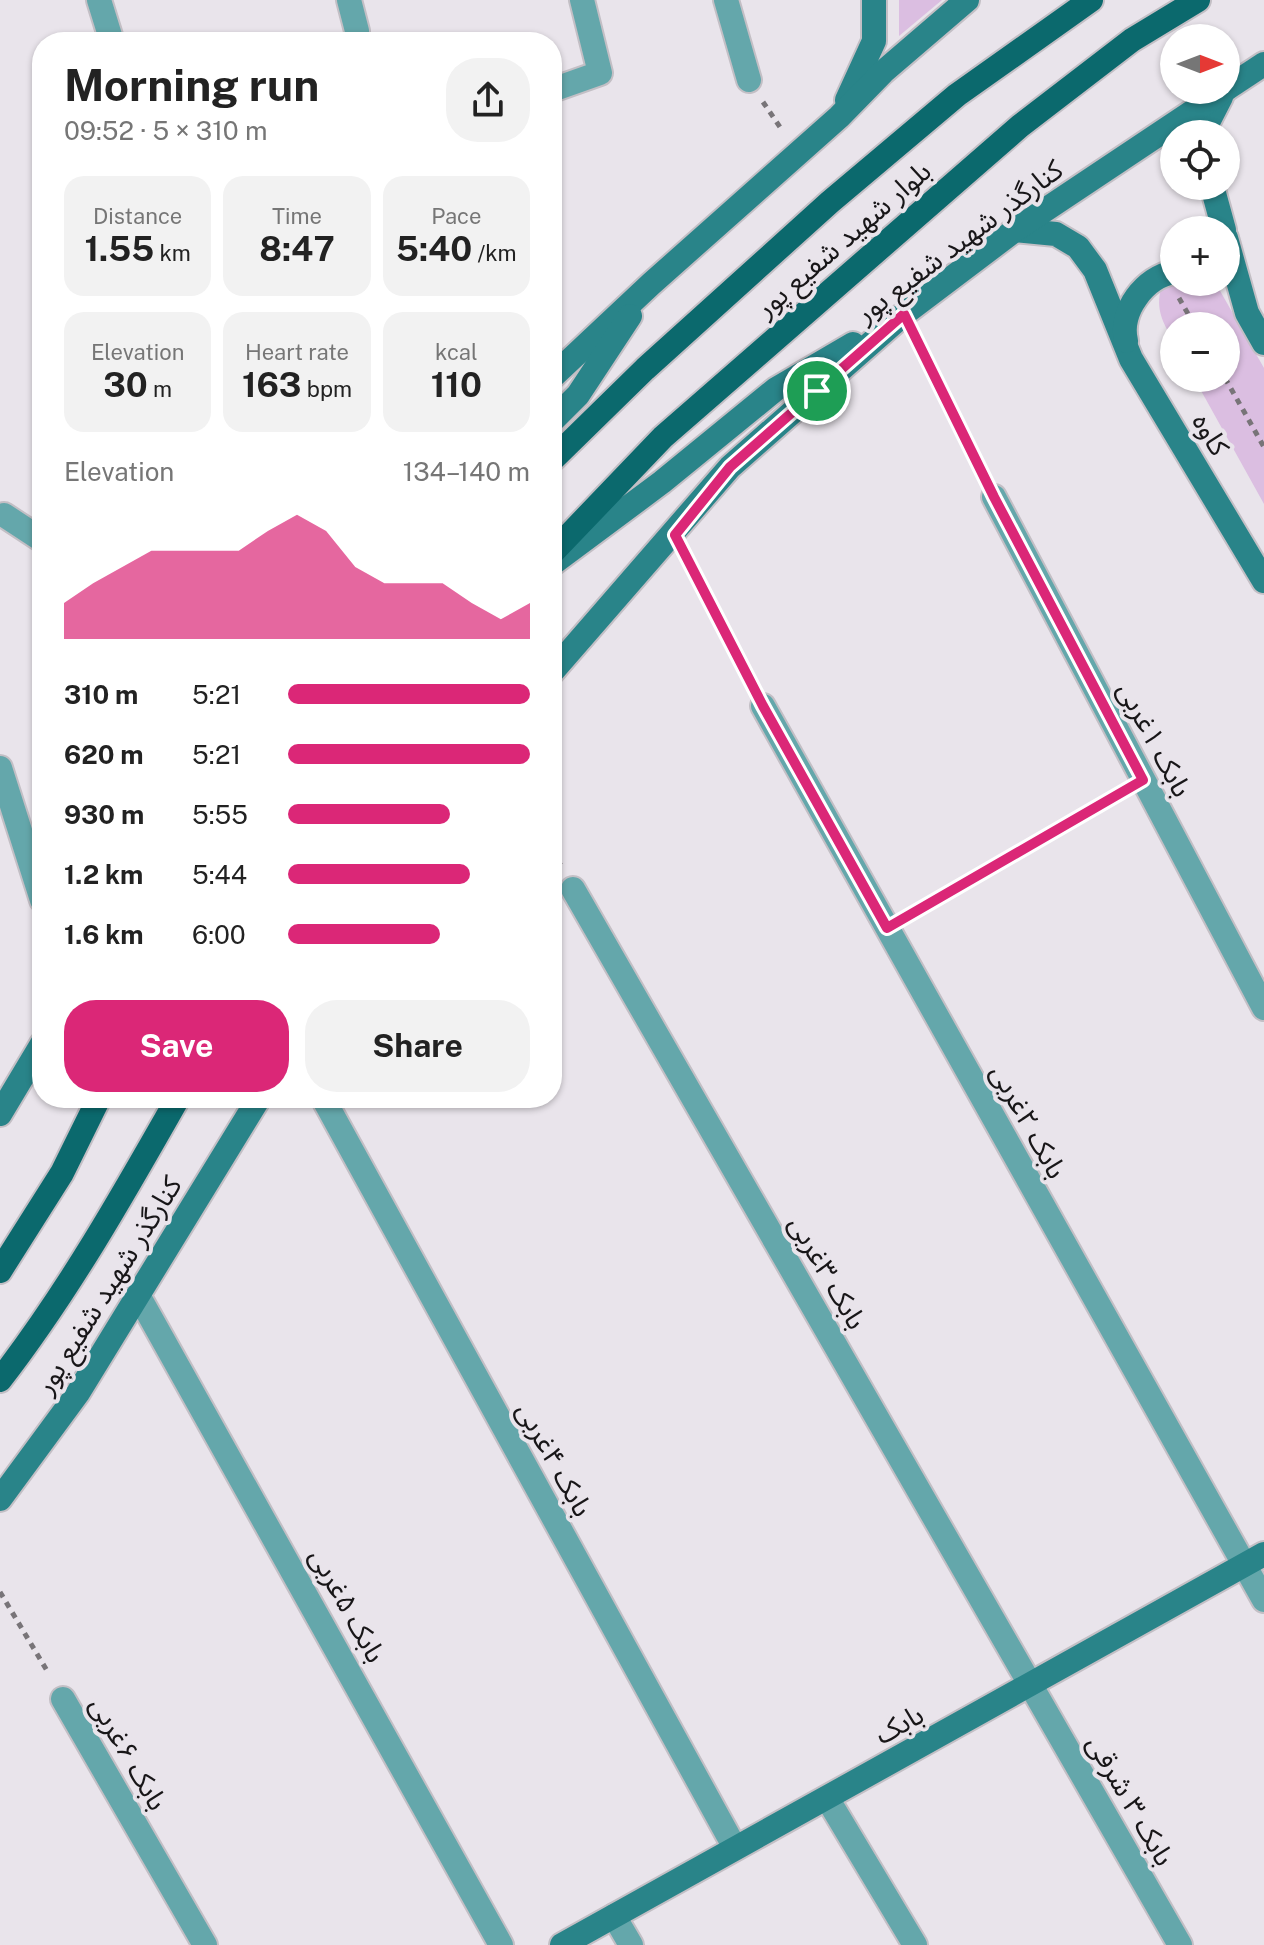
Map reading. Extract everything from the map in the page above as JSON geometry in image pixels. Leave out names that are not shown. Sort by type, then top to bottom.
[{"type":"main road","points":[[839,117],[874,41],[874,0]]},
{"type":"main road","points":[[562,368],[839,117],[883,72],[967,0]]},
{"type":"main road","name":"بلوار شهید شفیع پور","points":[[562,450],[645,369],[842,192],[957,95],[1091,0]]},
{"type":"main road","name":"بلوار شهید شفیع پور","points":[[562,543],[663,437],[1008,136],[1132,40],[1198,0]]},
{"type":"main road","name":"کنارگذر شهید شفیع پور","points":[[1240,80],[1264,64]]},
{"type":"main road","name":"کنارگذر شهید شفیع پور","points":[[562,661],[675,535],[730,467],[904,314],[1015,230],[1204,104]]},
{"type":"main road","name":"کاوه","points":[[1015,230],[1056,234],[1078,247],[1095,270],[1131,359],[1264,581]]},
{"type":"main road","points":[[1131,359],[1125,335],[1129,309],[1143,288],[1160,276]]},
{"type":"main road","points":[[562,411],[578,395],[651,284]]},
{"type":"main road","points":[[1240,288],[1247,313]]},
{"type":"main road","points":[[1238,296],[1264,343]]},
{"type":"main road","points":[[562,557],[662,482],[776,389],[904,314]]},
{"type":"main road","points":[[0,1114],[32,1061]]},
{"type":"main road","points":[[0,1271],[62,1173],[94,1108]]},
{"type":"main road","points":[[0,1380],[33,1338],[108,1221],[172,1108]]},
{"type":"main road","name":"کنارگذر شهید شفیع پور","points":[[0,1499],[78,1393],[253,1108]]},
{"type":"main road","name":"بابک","points":[[562,1945],[1254,1560]]},
{"type":"street","points":[[99,0],[109,32]]},
{"type":"street","points":[[349,0],[357,31]]},
{"type":"street","points":[[562,86],[600,73],[582,0]]},
{"type":"street","points":[[726,0],[749,80]]},
{"type":"street","name":"بابک ۱غربی","points":[[994,497],[1264,1008]]},
{"type":"street","points":[[1,511],[32,533]]},
{"type":"street","name":"بابک ۲غربی","points":[[763,706],[887,928],[1254,1560],[1264,1600]]},
{"type":"street","points":[[0,768],[32,869]]},
{"type":"street","name":"بابک ۳غربی","points":[[573,889],[1030,1684]]},
{"type":"street","name":"بابک ۴غربی","points":[[328,1108],[735,1848]]},
{"type":"street","name":"بابک ۵غربی","points":[[138,1295],[501,1945]]},
{"type":"street","name":"بابک ۳ شرقی","points":[[1030,1684],[1180,1945]]},
{"type":"street","name":"بابک ۶غربی","points":[[63,1699],[205,1945]]},
{"type":"street","points":[[827,1798],[915,1945]]},
{"type":"street","points":[[614,1916],[631,1945]]},
{"type":"path","points":[[749,80],[797,155]]},
{"type":"path","points":[[904,314],[994,497]]},
{"type":"path","points":[[1233,392],[1264,447]]},
{"type":"path","points":[[675,535],[763,706]]},
{"type":"path","points":[[887,928],[1143,780]]},
{"type":"path","name":"بابک ۶غربی","points":[[0,1592],[63,1699]]},
{"type":"shaded area","points":[[899,0],[942,0],[899,36]]},
{"type":"shaded area","points":[[1160,291],[1160,296],[1223,296],[1232,312],[1161,312],[1159,299]]},
{"type":"shaded area","points":[[1240,326],[1264,368],[1264,504],[1202,392],[1240,392]]},
{"type":"route","points":[[904,314],[994,497],[1143,780],[887,928],[763,706],[675,535],[730,467],[817,391],[904,314]]}]
